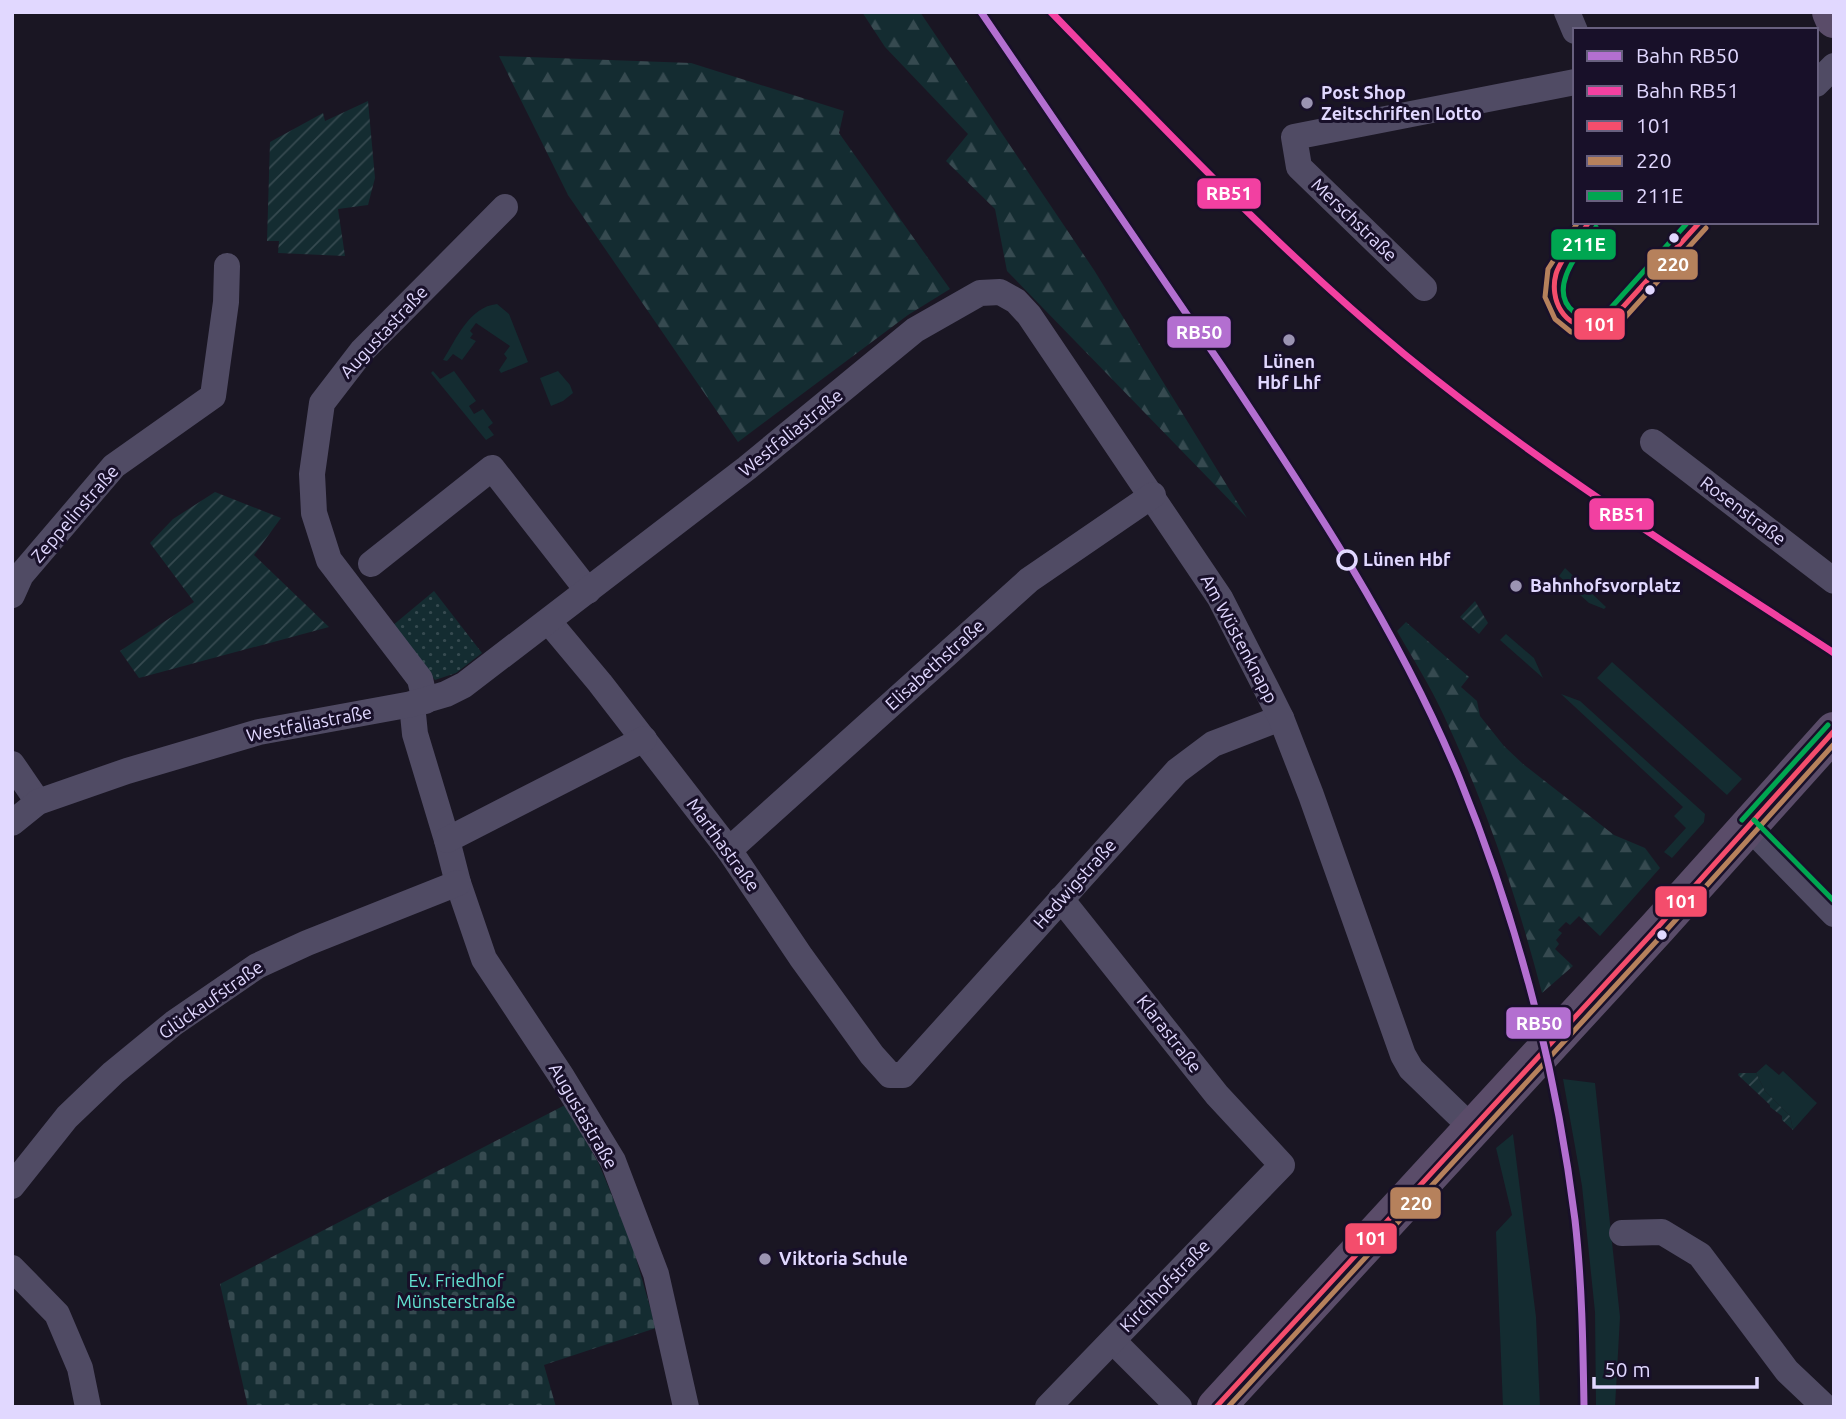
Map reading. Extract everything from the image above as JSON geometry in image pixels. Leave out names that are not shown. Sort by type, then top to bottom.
[{"type":"main road","points":[[1831,12],[1834,19]]},
{"type":"main road","points":[[1216,1407],[1657,928],[1834,731]]},
{"type":"street","points":[[1818,82],[1834,66]]},
{"type":"street","name":"Merschstraße","points":[[1424,288],[1299,167],[1294,137],[1573,82]]},
{"type":"street","name":"Augustastraße","points":[[505,207],[362,351],[322,403],[312,474],[314,513],[329,560],[420,679],[415,734],[458,883],[484,958],[562,1077],[612,1161],[656,1274],[686,1407]]},
{"type":"street","name":"Zeppelinstraße","points":[[12,596],[22,575],[114,466],[213,396],[226,302],[227,266]]},
{"type":"street","name":"Am Wüstenknapp","points":[[860,377],[915,330],[980,293],[1000,292],[1016,301],[1029,315],[1220,598],[1281,718],[1403,1055],[1411,1069],[1472,1128]]},
{"type":"street","name":"Westfaliastraße","points":[[12,823],[38,802],[127,771],[259,732],[419,702],[464,685],[589,591],[860,377]]},
{"type":"street","name":"Rosenstraße","points":[[1653,442],[1834,581]]},
{"type":"street","points":[[371,564],[492,468],[589,591]]},
{"type":"street","name":"Elisabethstraße","points":[[729,850],[1029,580],[1153,495]]},
{"type":"street","name":"Marthastraße","points":[[549,622],[644,738],[729,850],[800,957],[872,1055],[890,1075]]},
{"type":"street","name":"Hedwigstraße","points":[[890,1075],[903,1076],[1177,771],[1213,744],[1281,718]]},
{"type":"street","points":[[447,840],[644,738]]},
{"type":"street","points":[[12,764],[38,802]]},
{"type":"street","points":[[1748,826],[1834,914]]},
{"type":"street","name":"Glückaufstraße","points":[[12,1185],[68,1118],[113,1073],[174,1023],[257,966],[307,943],[458,883]]},
{"type":"street","name":"Klarastraße","points":[[1061,899],[1217,1095],[1282,1165]]},
{"type":"street","name":"Kirchhofstraße","points":[[1048,1407],[1282,1165]]},
{"type":"street","points":[[1622,1233],[1662,1232],[1700,1255],[1787,1371],[1825,1407]]},
{"type":"street","points":[[12,1268],[57,1314],[80,1368],[88,1407]]},
{"type":"street","points":[[1113,1341],[1180,1407]]},
{"type":"green space","points":[[862,12],[920,12],[1094,270],[1247,518],[1007,271],[995,209],[946,161],[968,134],[885,47]]},
{"type":"green space","points":[[499,56],[691,63],[844,111],[839,133],[950,289],[908,315],[738,442],[568,195]]},
{"type":"green space","points":[[368,101],[375,178],[368,205],[338,209],[345,256],[278,253],[279,241],[267,241],[270,142],[323,113],[325,121]]},
{"type":"green space","points":[[497,304],[509,314],[528,362],[501,373],[499,370],[507,358],[504,354],[510,346],[476,323],[470,331],[473,334],[470,338],[476,341],[462,360],[453,354],[447,361],[443,360],[471,317],[487,306]]},
{"type":"green space","points":[[433,371],[440,379],[454,371],[476,401],[469,406],[474,414],[483,409],[493,423],[488,427],[494,435],[486,440],[431,373]]},
{"type":"green space","points":[[558,371],[573,393],[551,406],[540,378]]},
{"type":"green space","points":[[215,492],[281,518],[254,555],[329,627],[139,678],[120,651],[194,602],[150,543],[173,519]]},
{"type":"green space","points":[[1565,568],[1606,607],[1604,609],[1589,603],[1559,576]]},
{"type":"green space","points":[[434,591],[482,653],[456,673],[435,680],[392,626]]},
{"type":"green space","points":[[1475,601],[1488,623],[1479,634],[1460,617]]},
{"type":"green space","points":[[1406,622],[1469,677],[1461,687],[1477,701],[1480,716],[1504,746],[1614,835],[1645,848],[1660,868],[1600,936],[1579,916],[1570,925],[1566,922],[1558,930],[1562,933],[1556,940],[1559,944],[1555,949],[1573,966],[1542,993],[1511,887],[1474,784],[1439,705],[1397,631]]},
{"type":"green space","points":[[1506,634],[1534,658],[1543,678],[1500,640]]},
{"type":"green space","points":[[1612,662],[1742,779],[1727,795],[1597,678]]},
{"type":"green space","points":[[1561,694],[1580,701],[1705,814],[1704,822],[1672,858],[1664,852],[1686,828],[1674,816],[1683,807]]},
{"type":"green space","points":[[1766,1064],[1779,1075],[1783,1071],[1817,1103],[1793,1130],[1790,1116],[1765,1091],[1756,1073]]},
{"type":"green space","points":[[1756,1073],[1765,1091],[1790,1116],[1793,1130],[1782,1120],[1782,1116],[1738,1075]]},
{"type":"green space","points":[[1563,1079],[1595,1083],[1620,1317],[1615,1407],[1596,1407],[1595,1312],[1582,1186]]},
{"type":"green space","name":"Ev. Friedhof Münsterstraße","points":[[565,1105],[599,1164],[632,1244],[656,1328],[544,1365],[556,1407],[248,1407],[220,1284]]},
{"type":"green space","points":[[1513,1134],[1536,1317],[1540,1407],[1503,1407],[1496,1232],[1512,1215],[1496,1148]]},
{"type":"rail line","name":"RB50","points":[[981,12],[1320,515],[1409,669],[1459,777],[1516,939],[1532,995],[1557,1107],[1575,1220],[1582,1314],[1584,1407]]},
{"type":"rail line","name":"RB51","points":[[1051,12],[1267,231],[1404,354],[1455,395],[1561,472],[1834,653]]},
{"type":"transit line","name":"220","points":[[1577,224],[1548,269],[1545,297],[1555,319],[1571,332],[1595,335],[1620,323],[1706,228]]},
{"type":"transit line","name":"101","points":[[1588,224],[1562,262],[1554,284],[1561,311],[1574,323],[1583,326],[1596,325],[1614,317],[1698,224]]},
{"type":"transit line","name":"211E","points":[[1596,227],[1575,257],[1563,292],[1566,303],[1574,312],[1587,317],[1609,310],[1686,224]]},
{"type":"transit line","name":"211E","points":[[1742,820],[1828,725]]},
{"type":"transit line","name":"101","points":[[1216,1407],[1657,928],[1834,731]]},
{"type":"transit line","name":"220","points":[[1228,1407],[1834,744]]},
{"type":"transit line","name":"211E","points":[[1754,820],[1834,901]]},
{"type":"place","name":"Post Shop Zeitschriften Lotto","points":[[1307,103]]},
{"type":"place","name":"Lünen Hbf Lhf","points":[[1289,340]]},
{"type":"place","name":"Lünen Hbf","points":[[1347,560]]},
{"type":"place","name":"Bahnhofsvorplatz","points":[[1516,586]]},
{"type":"place","name":"Viktoria Schule","points":[[765,1259]]}]
